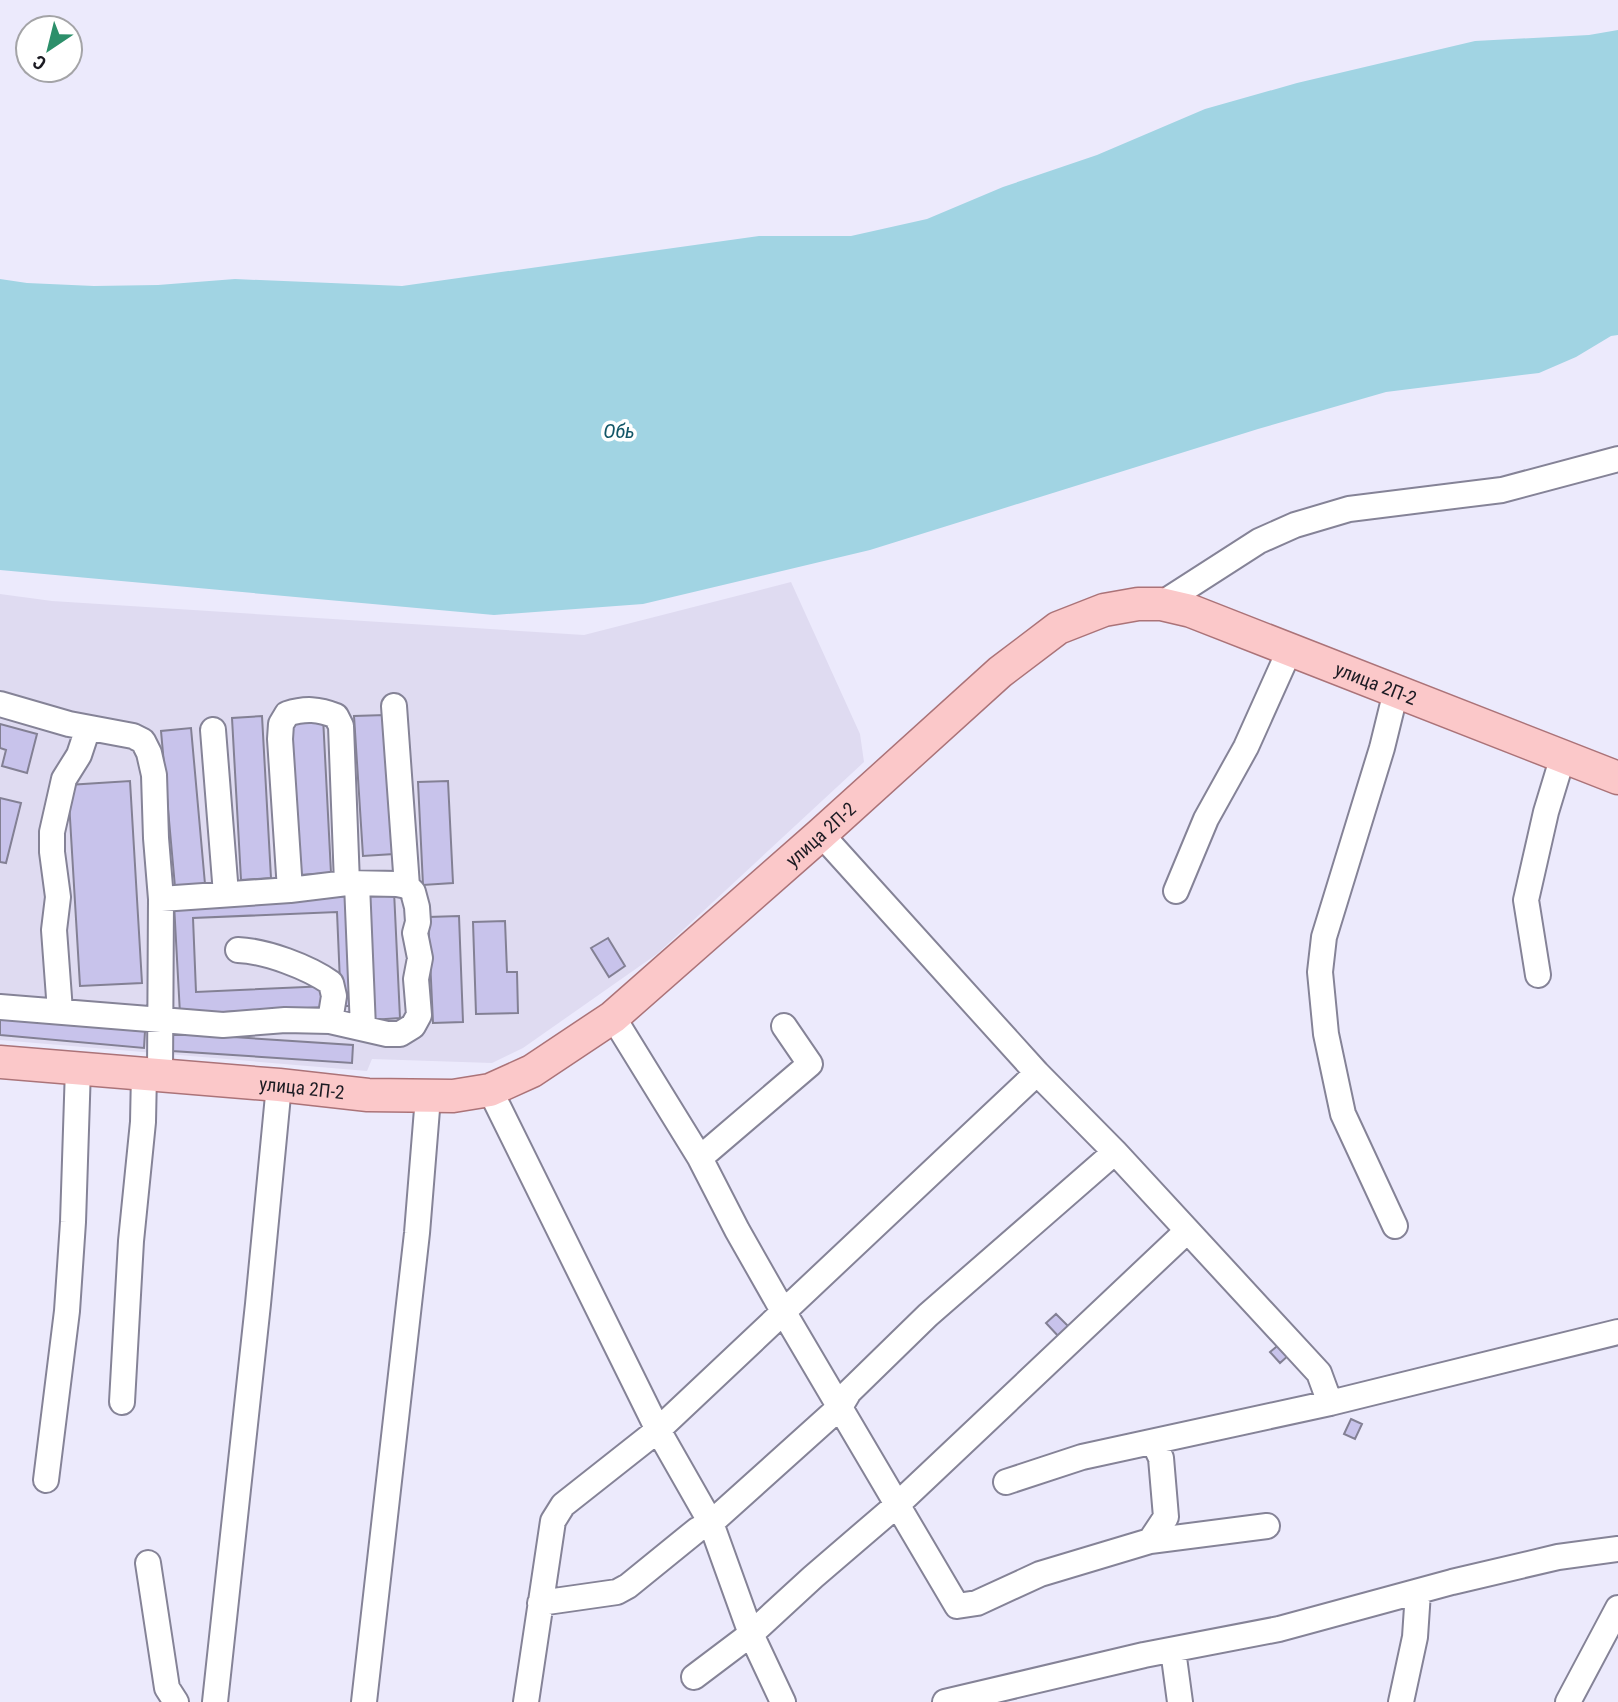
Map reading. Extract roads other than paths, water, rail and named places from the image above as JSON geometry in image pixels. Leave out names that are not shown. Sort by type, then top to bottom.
[{"type":"main road","name":"улица 2П-2","points":[[0,1062],[368,1095],[453,1096],[490,1090],[532,1071],[612,1017],[1000,673],[1058,628],[1104,610],[1138,604],[1161,604],[1191,611],[1618,778]]},
{"type":"street","points":[[1161,604],[1259,541],[1295,525],[1349,509],[1502,490],[1618,459]]},
{"type":"street","points":[[1177,891],[1206,819],[1246,747],[1290,649]]},
{"type":"street","points":[[1395,1226],[1343,1114],[1326,1034],[1320,972],[1324,937],[1382,748],[1396,691]]},
{"type":"street","points":[[0,704],[88,728],[133,736],[143,741],[154,775],[161,899],[160,1019],[143,1122],[131,1241],[122,1402]]},
{"type":"street","points":[[0,1007],[223,1025],[285,1020],[330,1021],[387,1034],[400,1034],[413,1026],[419,1015],[416,979],[420,958],[415,933],[418,922],[417,907],[408,886],[394,706]]},
{"type":"street","points":[[290,890],[281,724],[287,714],[299,710],[325,711],[336,716],[341,726],[363,1028]]},
{"type":"street","points":[[60,1011],[54,930],[58,897],[52,832],[64,779],[79,755],[88,728]]},
{"type":"street","points":[[213,730],[226,894]]},
{"type":"street","points":[[1538,975],[1527,900],[1546,811],[1563,756]]},
{"type":"street","points":[[821,834],[1037,1073],[1115,1152],[1319,1373],[1330,1403]]},
{"type":"street","points":[[161,899],[352,884],[408,886]]},
{"type":"street","points":[[238,950],[253,950],[320,975],[331,983],[334,996],[330,1021]]},
{"type":"street","points":[[612,1017],[700,1158],[783,1311],[957,1606],[977,1603],[1040,1574],[1150,1541],[1267,1525]]},
{"type":"street","points":[[700,1158],[810,1064],[784,1026]]},
{"type":"street","points":[[46,1480],[67,1311],[78,1068]]},
{"type":"street","points":[[526,1702],[553,1521],[563,1505],[659,1430],[1037,1073]]},
{"type":"street","points":[[215,1702],[274,1156],[279,1085]]},
{"type":"street","points":[[490,1090],[659,1430],[711,1523],[751,1634],[783,1702]]},
{"type":"street","points":[[364,1702],[417,1233],[428,1097]]},
{"type":"street","points":[[540,1603],[617,1592],[697,1530],[711,1523],[840,1407],[849,1392],[928,1315],[1115,1152]]},
{"type":"street","points":[[694,1677],[751,1634],[898,1504],[1187,1231]]},
{"type":"street","points":[[1006,1482],[1082,1457],[1330,1403],[1618,1332]]},
{"type":"street","points":[[1150,1541],[1166,1517],[1161,1458],[1154,1443]]},
{"type":"street","points":[[944,1702],[998,1696],[1172,1650],[1279,1629],[1558,1558],[1618,1549]]},
{"type":"street","points":[[148,1563],[167,1688],[176,1702]]},
{"type":"street","points":[[1401,1702],[1415,1637],[1418,1592]]},
{"type":"street","points":[[1569,1702],[1578,1680],[1618,1608]]},
{"type":"street","points":[[1172,1650],[1180,1702]]},
{"type":"water","name":"Обь","points":[[1618,30],[1618,335],[1611,336],[1576,357],[1539,373],[1386,392],[870,550],[643,604],[494,615],[0,570],[0,279],[94,286],[158,285],[235,279],[402,286],[759,236],[851,236],[927,219],[1003,187],[1097,155],[1205,109],[1297,83],[1475,41],[1589,35]]}]
